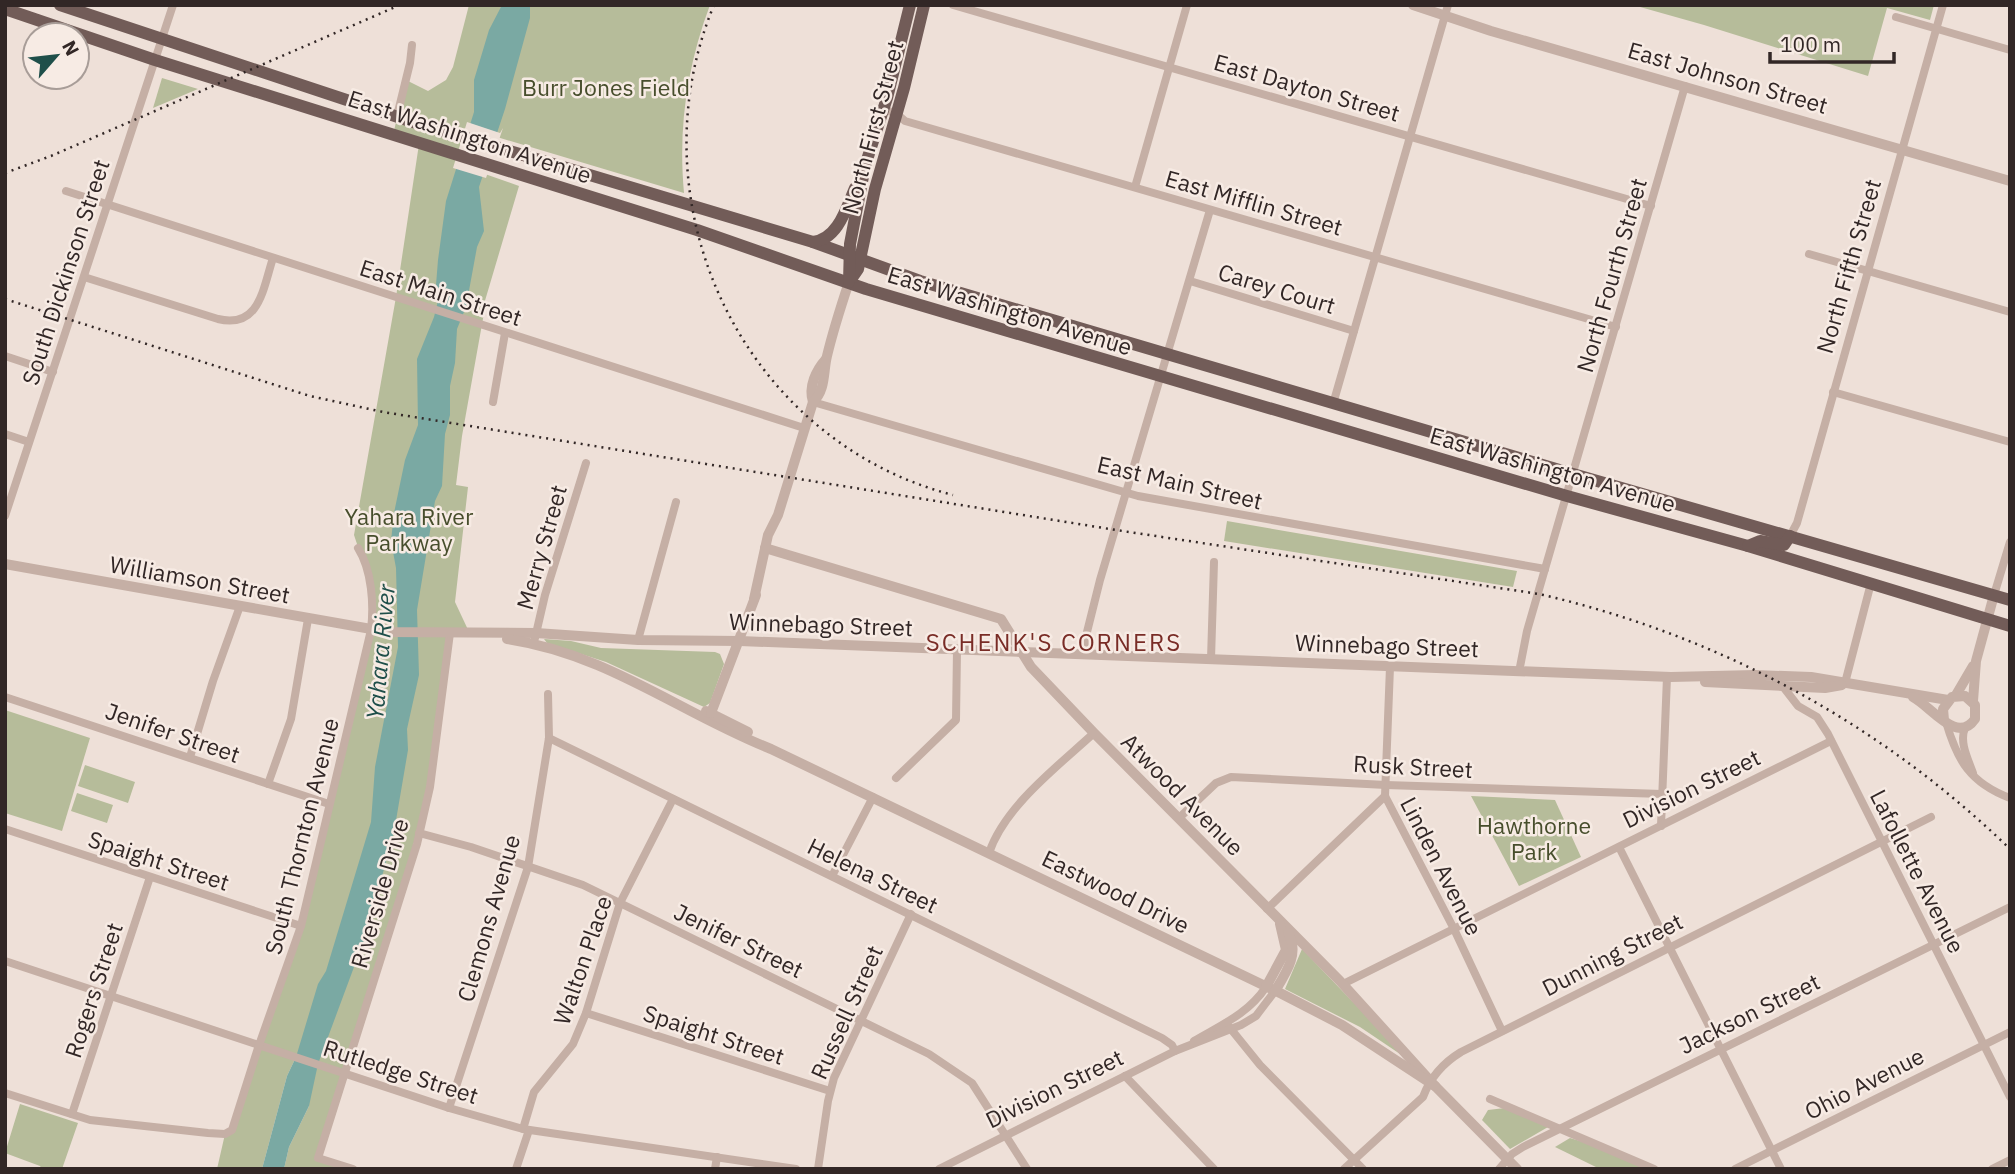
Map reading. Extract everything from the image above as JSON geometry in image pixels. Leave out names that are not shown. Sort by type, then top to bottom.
[{"type":"main road","name":"East Washington Avenue","points":[[60,5],[499,149],[813,242],[919,281],[2010,600]]},
{"type":"main road","name":"North First Street","points":[[855,257],[865,166],[910,5]]},
{"type":"main road","name":"North First Street","points":[[855,257],[897,114],[924,5]]},
{"type":"main road","name":"East Washington Avenue","points":[[5,9],[155,60],[697,230],[849,282],[1160,377],[1748,546],[2010,626]]},
{"type":"main road","points":[[899,43],[905,50],[909,68]]},
{"type":"main road","points":[[813,242],[824,240],[834,230],[865,166]]},
{"type":"main road","points":[[849,282],[857,271],[855,257]]},
{"type":"main road","points":[[1748,546],[1760,541],[1784,545],[1790,536]]},
{"type":"street","name":"South Dickinson Street","points":[[5,516],[173,5]]},
{"type":"street","name":"East Dayton Street","points":[[953,5],[1651,206]]},
{"type":"street","points":[[1135,187],[1187,5]]},
{"type":"street","name":"East Johnson Street","points":[[1400,5],[2010,181]]},
{"type":"street","name":"East Johnson Street","points":[[1413,5],[1439,15]]},
{"type":"street","points":[[1334,404],[1410,136],[1439,15],[1448,5]]},
{"type":"street","name":"North Fifth Street","points":[[1790,536],[1797,523],[1943,5]]},
{"type":"street","points":[[1896,17],[2010,50]]},
{"type":"street","points":[[397,116],[412,46]]},
{"type":"street","name":"North Fourth Street","points":[[1519,672],[1527,631],[1685,86]]},
{"type":"street","name":"East Mifflin Street","points":[[883,109],[897,114],[905,121],[1616,327]]},
{"type":"street","name":"East Main Street","points":[[66,191],[804,428]]},
{"type":"street","points":[[1088,654],[1088,627],[1210,210]]},
{"type":"street","points":[[1809,254],[2010,312]]},
{"type":"street","points":[[84,276],[218,319],[237,322],[255,309],[273,258]]},
{"type":"street","name":"Carey Court","points":[[1189,281],[1353,331]]},
{"type":"street","points":[[711,713],[754,599],[813,402],[811,393],[817,370],[826,359],[849,282]]},
{"type":"street","points":[[493,402],[505,333]]},
{"type":"street","points":[[5,356],[53,372]]},
{"type":"street","points":[[1833,391],[2010,442]]},
{"type":"street","name":"East Main Street","points":[[813,402],[1127,493],[1269,521],[1545,569]]},
{"type":"street","points":[[5,434],[29,442]]},
{"type":"street","name":"Merry Street","points":[[535,638],[545,595],[586,463]]},
{"type":"street","points":[[638,640],[676,502]]},
{"type":"street","points":[[1945,721],[1954,729],[1965,728],[1972,724],[1977,714],[1973,701],[1976,661],[2010,541]]},
{"type":"street","name":"South Thornton Avenue","points":[[72,1114],[90,1120],[208,1133],[225,1134],[232,1130],[301,926],[371,630],[373,612],[368,577],[358,548]]},
{"type":"street","name":"Atwood Avenue","points":[[768,549],[996,616],[1006,625],[1031,667],[1343,984],[1432,1083],[1517,1169]]},
{"type":"street","points":[[1210,659],[1214,562]]},
{"type":"street","name":"Williamson Street","points":[[5,564],[371,630],[450,633]]},
{"type":"street","points":[[1845,684],[1871,583]]},
{"type":"street","points":[[190,757],[213,681],[240,607]]},
{"type":"street","points":[[268,784],[291,719],[308,619]]},
{"type":"street","name":"Eastwood Drive","points":[[450,633],[535,638],[649,687],[729,730],[1271,989],[1342,1025],[1432,1083]]},
{"type":"street","name":"Riverside Drive","points":[[353,1169],[318,1158],[419,833],[430,788],[450,633]]},
{"type":"street","name":"Winnebago Street","points":[[535,638],[740,641],[1669,677],[1811,677],[1911,695],[1952,697]]},
{"type":"street","points":[[896,778],[956,720],[957,650]]},
{"type":"street","points":[[1976,661],[1943,709],[1945,721],[1958,759],[1986,786],[2010,798]]},
{"type":"street","name":"Linden Avenue","points":[[1390,667],[1385,796],[1454,929],[1502,1031]]},
{"type":"street","points":[[1661,826],[1669,677]]},
{"type":"street","name":"Winnebago Street","points":[[1669,677],[1784,687],[1835,687],[1845,684]]},
{"type":"street","name":"Lafollette Avenue","points":[[1774,677],[1798,706],[1817,717],[1831,741],[2010,1097]]},
{"type":"street","name":"Eastwood Drive","points":[[649,687],[664,691],[711,713],[754,736],[771,749]]},
{"type":"street","name":"Clemons Avenue","points":[[449,1108],[528,867],[549,738],[548,694]]},
{"type":"street","name":"Winnebago Street","points":[[1911,695],[1925,703],[1945,721]]},
{"type":"street","points":[[1952,697],[1965,696],[1973,701]]},
{"type":"street","name":"Jenifer Street","points":[[5,697],[329,804]]},
{"type":"street","points":[[1965,728],[1964,746],[1974,775]]},
{"type":"street","points":[[989,853],[1009,816],[1094,733]]},
{"type":"street","name":"Helena Street","points":[[549,738],[1162,1038],[1172,1045],[1175,1051]]},
{"type":"street","name":"Division Street","points":[[1343,984],[1831,741]]},
{"type":"street","name":"Rusk Street","points":[[1179,818],[1216,783],[1225,778],[1386,786],[1662,794]]},
{"type":"street","points":[[1267,909],[1385,796]]},
{"type":"street","points":[[832,876],[873,797]]},
{"type":"street","name":"Walton Place","points":[[516,1169],[534,1092],[573,1044],[586,1013],[620,903],[673,799]]},
{"type":"street","name":"Dunning Street","points":[[1344,1169],[1423,1097],[1450,1058],[1931,817]]},
{"type":"street","name":"Spaight Street","points":[[5,829],[301,926]]},
{"type":"street","name":"Jenifer Street","points":[[419,833],[471,847],[583,885],[929,1054],[972,1083],[1027,1169]]},
{"type":"street","points":[[1619,847],[1781,1169]]},
{"type":"street","name":"Rogers Street","points":[[72,1114],[150,877]]},
{"type":"street","name":"Jackson Street","points":[[1499,1169],[1516,1151],[1560,1128],[2010,906]]},
{"type":"street","name":"Russell Street","points":[[818,1169],[834,1078],[911,914]]},
{"type":"street","name":"Division Street","points":[[939,1169],[1228,1027],[1271,989],[1286,950],[1282,924]]},
{"type":"street","name":"Rutledge Street","points":[[5,961],[449,1108],[526,1129],[796,1169]]},
{"type":"street","name":"Spaight Street","points":[[586,1013],[830,1091]]},
{"type":"street","points":[[1228,1027],[1260,1065],[1363,1169]]},
{"type":"street","name":"Ohio Avenue","points":[[1735,1169],[2010,1032]]},
{"type":"street","points":[[1125,1076],[1214,1169]]},
{"type":"street","points":[[5,1093],[72,1114]]},
{"type":"street","points":[[1489,1099],[1654,1169]]},
{"type":"street","points":[[715,1169],[717,1157]]},
{"type":"street","points":[[1992,1169],[2010,1160]]},
{"type":"green space","name":"Yahara River Parkway","points":[[469,5],[710,5],[695,51],[686,98],[682,145],[684,193],[497,137],[485,174],[519,186],[484,304],[456,485],[468,487],[455,602],[470,634],[451,633],[422,816],[319,1157],[353,1169],[284,1169],[289,1147],[309,1106],[296,1057],[287,1076],[262,1169],[217,1169],[225,1134],[230,1132],[301,926],[371,630],[368,577],[354,535],[396,297],[419,144],[393,135],[406,80],[428,91],[446,80],[453,67]]},
{"type":"green space","points":[[1633,5],[1934,5],[1930,20],[1887,8],[1868,76]]},
{"type":"green space","points":[[162,78],[198,89],[153,108]]},
{"type":"green space","points":[[1227,521],[1517,571],[1513,587],[1224,541]]},
{"type":"green space","points":[[544,639],[571,641],[601,648],[715,652],[720,654],[724,664],[710,703],[704,707],[606,662],[547,643]]},
{"type":"green space","points":[[5,710],[90,738],[62,831],[5,813]]},
{"type":"green space","points":[[85,765],[135,782],[128,803],[78,786]]},
{"type":"green space","points":[[77,793],[113,805],[107,823],[71,811]]},
{"type":"green space","name":"Hawthorne Park","points":[[1471,796],[1555,800],[1581,857],[1519,886]]},
{"type":"green space","points":[[1302,949],[1403,1056],[1360,1027],[1285,989]]},
{"type":"green space","points":[[20,1104],[78,1123],[62,1169],[42,1169],[5,1153]]},
{"type":"green space","points":[[1505,1108],[1548,1127],[1510,1149],[1482,1120],[1488,1110]]},
{"type":"green space","points":[[1570,1138],[1600,1147],[1645,1169],[1600,1169],[1555,1147]]},
{"type":"water","points":[[502,5],[530,5],[530,18],[505,109],[479,187],[484,231],[477,247],[466,307],[457,329],[442,486],[435,501],[417,610],[419,675],[407,729],[408,750],[394,832],[367,932],[318,1064],[309,1106],[289,1147],[284,1169],[262,1169],[287,1076],[296,1057],[318,984],[326,971],[371,822],[375,767],[398,647],[396,568],[391,541],[405,460],[418,425],[417,359],[434,317],[440,293],[436,285],[446,201],[474,112],[474,80],[489,30]]},
{"type":"pier","points":[[467,122],[500,133],[503,128],[486,178],[453,168]]},
{"type":"railway","points":[[5,173],[51,156],[400,5]]},
{"type":"railway","points":[[714,5],[692,81],[687,158],[698,233],[724,304],[763,369],[815,424],[879,467],[953,495]]},
{"type":"railway","points":[[5,299],[310,396],[383,412],[1116,530],[1539,594],[1605,612],[1669,633],[1732,659],[1792,689],[1850,723],[1906,761],[1959,803],[2010,849]]},
{"type":"district","name":"SCHENK'S CORNERS","points":[[1054,642]]},
{"type":"park label","name":"Burr Jones Field","points":[[606,87]]},
{"type":"water label","name":"Yahara River","points":[[380,652]]}]
